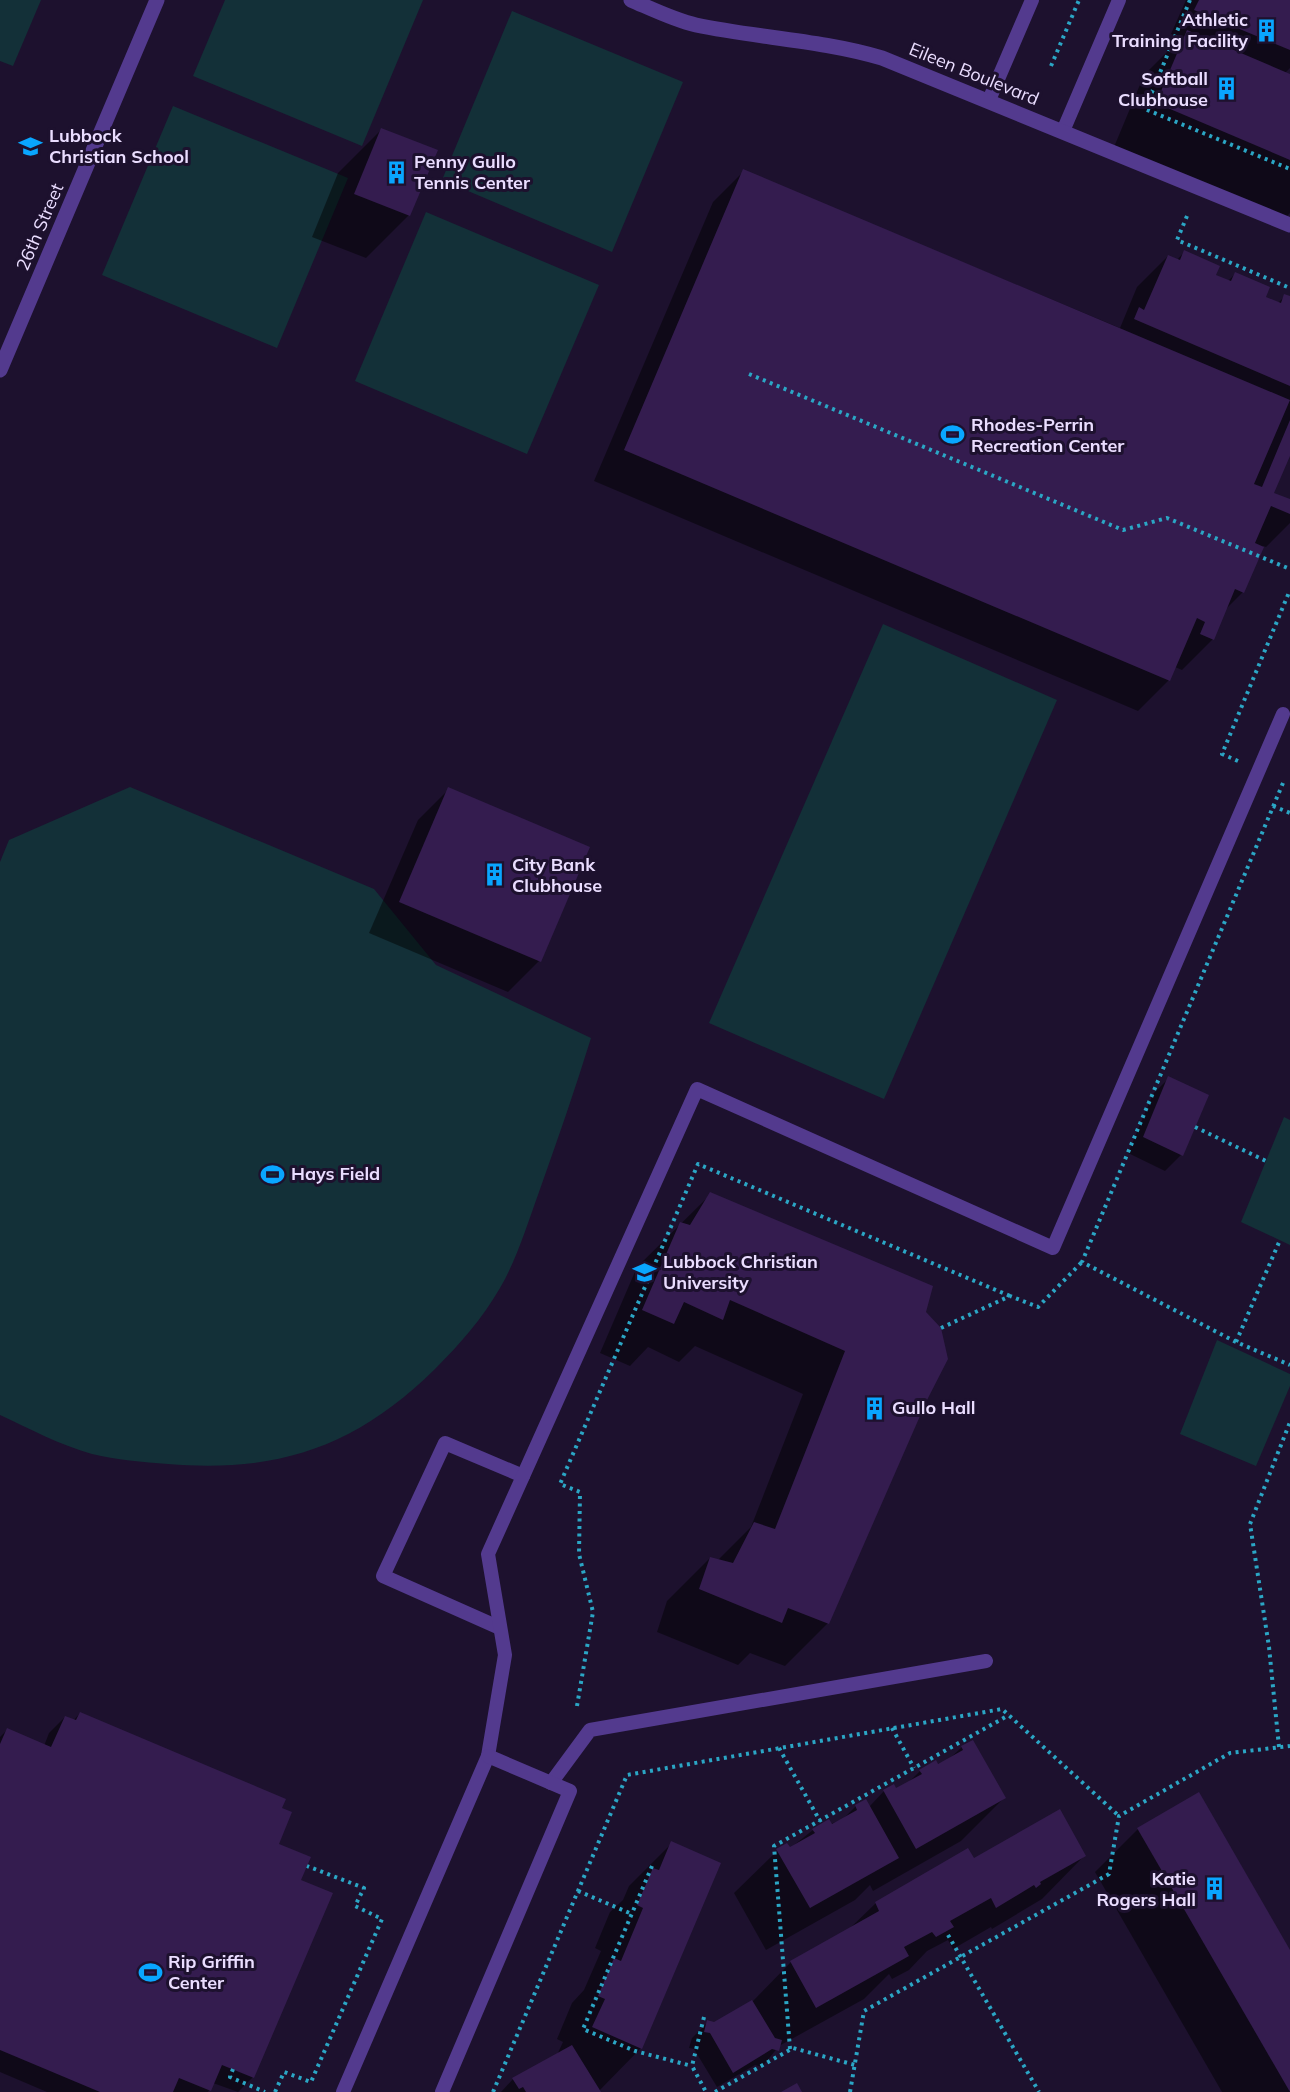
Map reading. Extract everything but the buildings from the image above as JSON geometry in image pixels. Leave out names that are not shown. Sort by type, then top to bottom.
[{"type":"street","name":"26th Street","points":[[0,370],[157,0]]},
{"type":"street","name":"Eileen Boulevard","points":[[631,0],[693,24],[765,37],[814,42],[862,52],[915,70],[1290,225]]},
{"type":"lane","points":[[989,100],[1032,0]]},
{"type":"lane","points":[[1063,131],[1119,0]]},
{"type":"lane","points":[[343,2092],[488,1756],[505,1655],[488,1554],[697,1089],[1053,1248],[1283,714]]},
{"type":"lane","points":[[500,1628],[384,1576],[446,1443],[523,1476]]},
{"type":"lane","points":[[551,1783],[590,1730],[986,1661]]},
{"type":"lane","points":[[442,2092],[570,1791],[488,1756]]},
{"type":"path","points":[[1051,66],[1079,0]]},
{"type":"path","points":[[1190,0],[1145,109],[1290,169]]},
{"type":"path","points":[[1187,216],[1177,240],[1290,288]]},
{"type":"path","points":[[749,374],[1123,530],[1167,518],[1290,570]]},
{"type":"path","points":[[1242,763],[1222,754],[1290,590]]},
{"type":"path","points":[[577,1706],[593,1612],[579,1554],[580,1492],[560,1484],[698,1164],[1038,1307],[1082,1262],[1283,782]]},
{"type":"path","points":[[1273,806],[1290,813]]},
{"type":"path","points":[[1195,1127],[1266,1161]]},
{"type":"path","points":[[1236,1342],[1280,1240]]},
{"type":"path","points":[[1082,1262],[1236,1342],[1290,1365]]},
{"type":"path","points":[[941,1328],[1010,1296]]},
{"type":"path","points":[[1279,1747],[1269,1647],[1250,1524],[1290,1422]]},
{"type":"path","points":[[493,2092],[627,1775],[1002,1709],[1119,1816]]},
{"type":"path","points":[[790,2049],[774,1846],[1009,1715]]},
{"type":"path","points":[[892,1728],[914,1768]]},
{"type":"path","points":[[1119,1816],[1230,1753],[1290,1746]]},
{"type":"path","points":[[778,1748],[820,1821]]},
{"type":"path","points":[[850,2092],[864,2011],[1109,1874],[1119,1816]]},
{"type":"path","points":[[275,2092],[284,2072],[311,2082],[382,1919],[355,1906],[364,1888],[307,1866]]},
{"type":"path","points":[[652,1866],[583,2029],[635,2051],[692,2066]]},
{"type":"path","points":[[578,1891],[632,1914]]},
{"type":"path","points":[[948,1935],[1039,2092]]},
{"type":"path","points":[[704,2018],[692,2066],[706,2092]]},
{"type":"path","points":[[715,2092],[793,2048],[855,2064]]},
{"type":"path","points":[[233,2069],[230,2077],[265,2092]]},
{"type":"shaded area","points":[[0,0],[41,0],[13,66],[0,61]]},
{"type":"shaded area","points":[[225,0],[423,0],[362,146],[193,76]]},
{"type":"shaded area","points":[[512,11],[683,82],[612,252],[442,180]]},
{"type":"shaded area","points":[[173,106],[348,178],[277,348],[102,275]]},
{"type":"shaded area","points":[[426,212],[599,285],[527,454],[355,381]]},
{"type":"shaded area","points":[[883,624],[1057,700],[884,1099],[709,1023]]},
{"type":"shaded area","name":"Hays Field","points":[[130,787],[374,889],[436,965],[591,1038],[517,1254],[500,1288],[478,1321],[435,1369],[405,1396],[375,1418],[345,1436],[313,1449],[280,1458],[245,1464],[208,1466],[110,1458],[68,1446],[0,1415],[0,862],[9,840]]},
{"type":"shaded area","points":[[1284,1117],[1290,1120],[1290,1245],[1241,1222]]},
{"type":"shaded area","points":[[1217,1340],[1290,1374],[1290,1386],[1256,1466],[1180,1434]]},
{"type":"place","name":"Athletic Training Facility","points":[[1266,30]]},
{"type":"place","name":"Softball Clubhouse","points":[[1226,89]]},
{"type":"place","name":"Lubbock Christian School","points":[[31,146]]},
{"type":"place","name":"Penny Gullo Tennis Center","points":[[396,172]]},
{"type":"place","name":"Rhodes-Perrin Recreation Center","points":[[953,435]]},
{"type":"place","name":"City Bank Clubhouse","points":[[494,875]]},
{"type":"place","name":"Hays Field","points":[[273,1174]]},
{"type":"place","name":"Lubbock Christian University","points":[[645,1272]]},
{"type":"place","name":"Gullo Hall","points":[[874,1408]]},
{"type":"place","name":"Katie Rogers Hall","points":[[1214,1889]]},
{"type":"place","name":"Rip Griffin Center","points":[[150,1972]]}]
